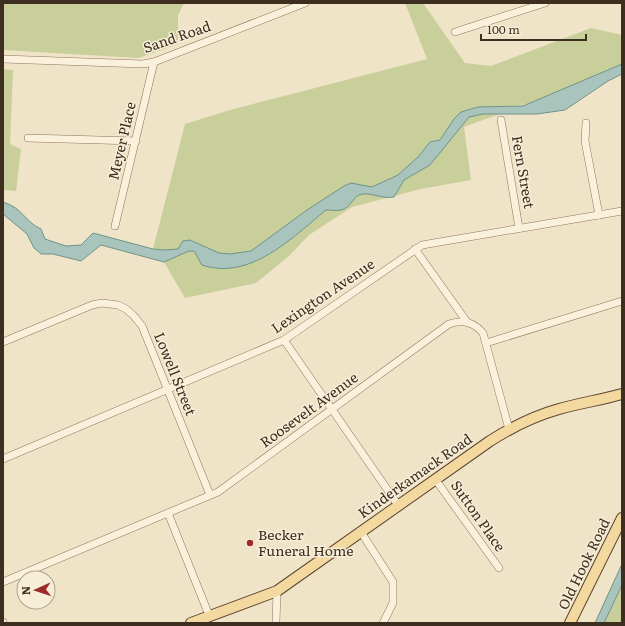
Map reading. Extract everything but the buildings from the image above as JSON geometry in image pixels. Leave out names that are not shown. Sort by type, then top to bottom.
[{"type":"main road","name":"Kinderkamack Road","points":[[191,623],[209,615],[277,591],[398,505],[509,429],[539,415],[622,394]]},
{"type":"main road","name":"Old Hook Road","points":[[570,623],[622,518]]},
{"type":"street","name":"Sand Road","points":[[3,59],[144,64],[154,62],[305,3]]},
{"type":"street","points":[[455,32],[545,3]]},
{"type":"street","name":"Meyer Place","points":[[115,226],[154,62]]},
{"type":"street","name":"Fern Street","points":[[501,120],[519,228]]},
{"type":"street","points":[[586,123],[585,141],[599,215]]},
{"type":"street","points":[[28,138],[136,141]]},
{"type":"street","name":"Lexington Avenue","points":[[3,459],[284,340],[414,249],[432,242],[622,211]]},
{"type":"street","points":[[414,249],[467,322],[479,328],[483,333],[509,429]]},
{"type":"street","points":[[486,342],[622,301]]},
{"type":"street","name":"Lowell Street","points":[[3,342],[84,308],[102,303],[122,307],[133,314],[142,326],[210,495]]},
{"type":"street","name":"Roosevelt Avenue","points":[[3,582],[218,492],[449,324],[456,322],[467,322]]},
{"type":"street","points":[[284,340],[398,505]]},
{"type":"street","name":"Sutton Place","points":[[436,479],[499,568]]},
{"type":"street","points":[[168,513],[209,615]]},
{"type":"street","points":[[361,532],[393,582],[393,603],[383,623]]},
{"type":"street","points":[[276,623],[277,591]]},
{"type":"green space","points":[[3,3],[184,3],[178,15],[178,44],[139,58],[3,50]]},
{"type":"green space","points":[[405,3],[423,3],[465,63],[491,66],[591,28],[622,35],[622,64],[529,104],[501,107],[508,111],[464,127],[471,180],[421,189],[352,207],[309,235],[289,256],[256,283],[185,298],[164,262],[153,249],[185,124],[230,110],[427,59]]},
{"type":"green space","points":[[3,69],[13,70],[10,144],[21,149],[16,191],[3,190]]},
{"type":"green space","points":[[622,585],[622,623],[604,623]]},
{"type":"water","points":[[622,64],[622,74],[608,81],[565,110],[537,114],[483,114],[469,117],[430,165],[404,180],[394,197],[367,194],[359,195],[345,209],[326,210],[299,233],[269,254],[253,262],[237,267],[220,268],[202,265],[194,251],[189,251],[164,262],[101,245],[81,261],[53,254],[41,254],[34,248],[27,234],[3,214],[3,202],[20,211],[31,223],[41,229],[45,239],[66,246],[81,245],[93,233],[153,249],[178,249],[183,241],[190,240],[219,253],[230,254],[251,251],[307,210],[344,186],[351,183],[372,187],[398,175],[418,157],[430,142],[440,140],[454,119],[461,112],[478,107],[523,106]]},
{"type":"water","points":[[622,564],[622,585],[604,623],[595,623]]},
{"type":"place","name":"Becker Funeral Home","points":[[250,543]]}]
